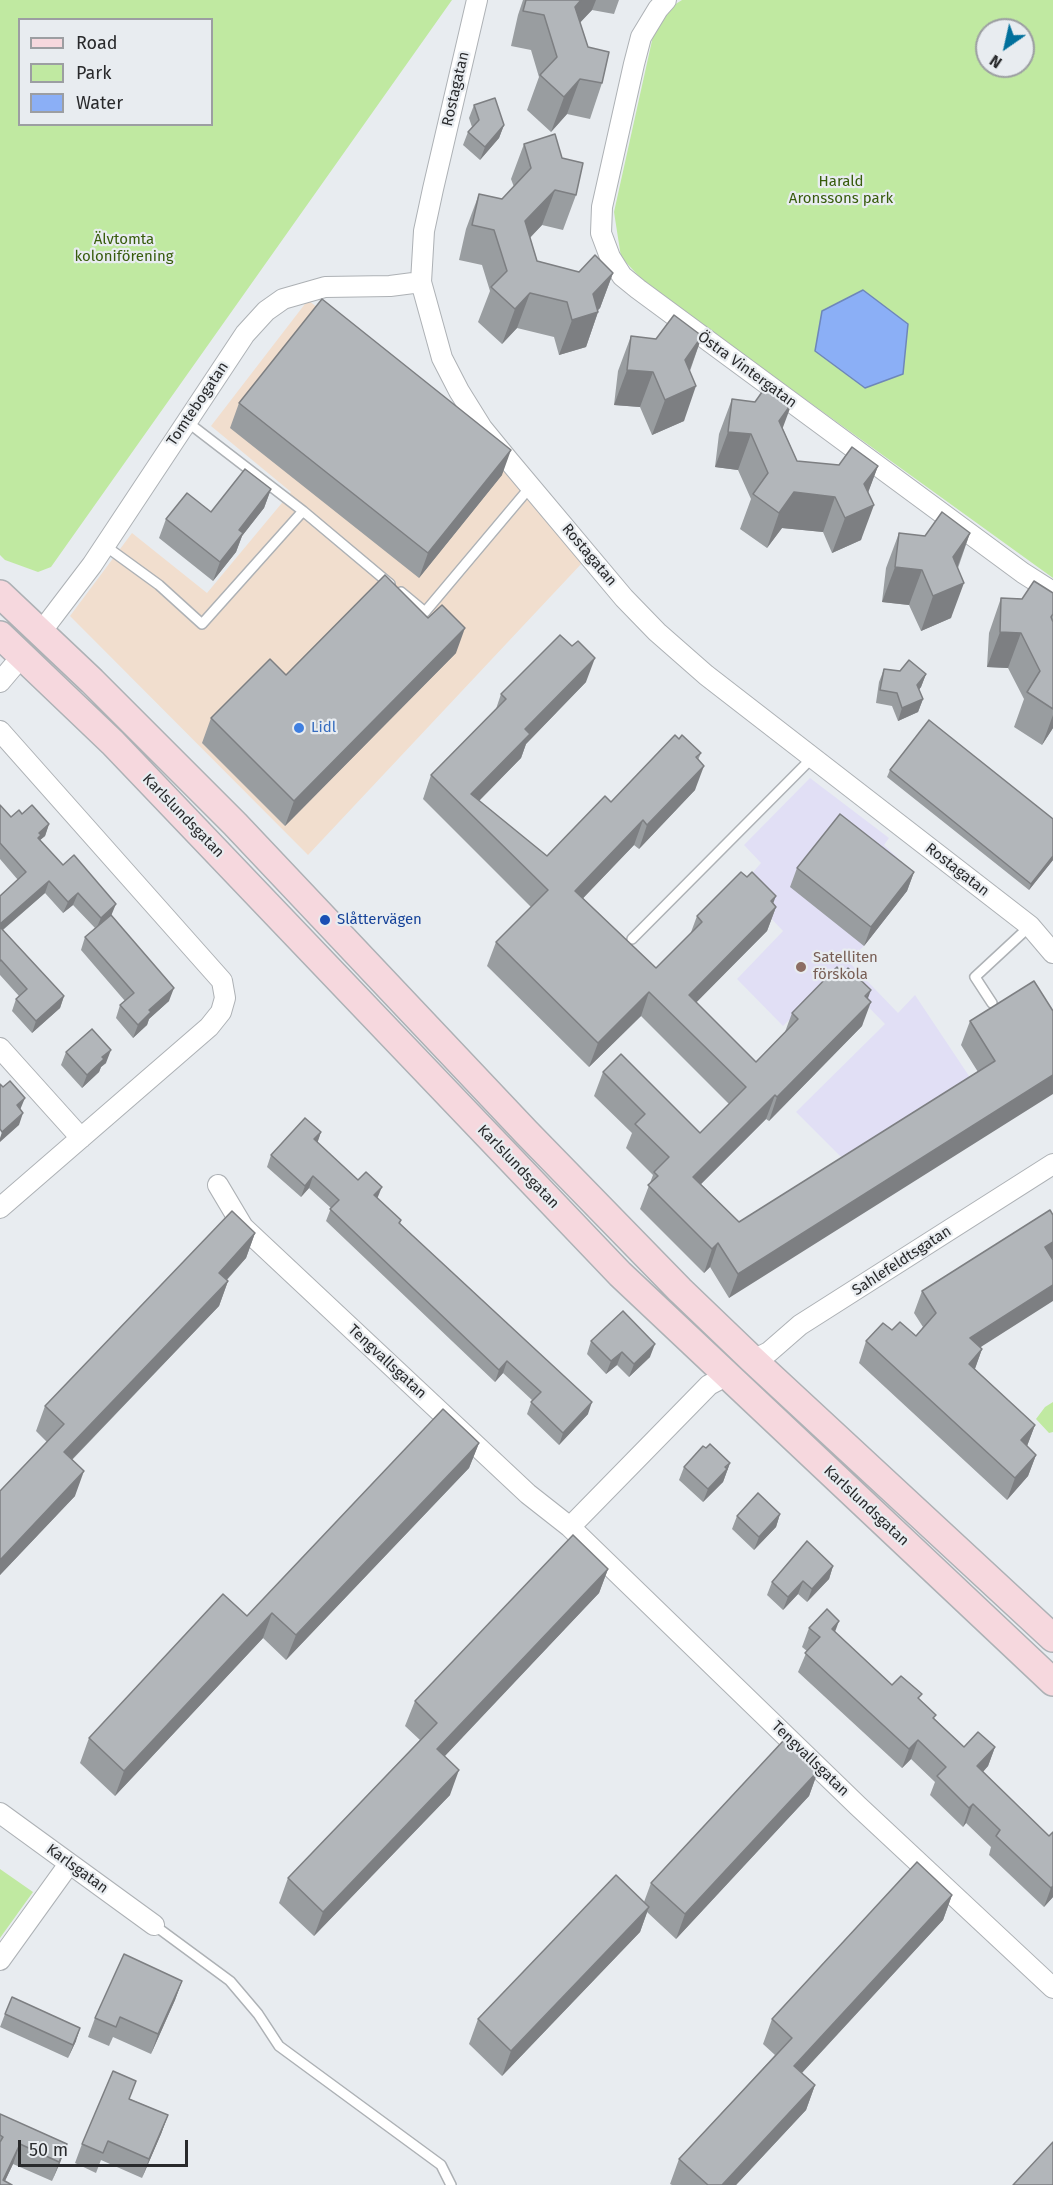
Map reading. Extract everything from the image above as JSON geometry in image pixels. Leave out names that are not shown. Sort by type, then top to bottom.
[{"type":"main road","name":"Karlslundsgatan","points":[[0,594],[235,824],[526,1132],[680,1290],[1053,1638]]},
{"type":"main road","points":[[22,656],[41,632]]},
{"type":"main road","name":"Karlslundsgatan","points":[[0,635],[113,743],[620,1274],[1053,1682]]},
{"type":"main road","points":[[726,1376],[753,1360]]},
{"type":"street","name":"Rostagatan","points":[[477,0],[424,231],[421,282],[442,358],[459,391],[482,428],[624,598],[657,632],[706,675],[1030,926],[1053,953]]},
{"type":"street","name":"Östra Vintergatan","points":[[666,0],[641,37],[602,207],[601,233],[610,257],[622,276],[1023,573],[1053,592]]},
{"type":"street","name":"Tomtebogatan","points":[[41,632],[66,602],[245,334],[266,311],[283,299],[325,287],[390,286],[421,282]]},
{"type":"street","points":[[0,682],[22,656]]},
{"type":"street","points":[[0,731],[222,981],[225,998],[221,1012],[209,1027],[0,1208]]},
{"type":"street","points":[[0,1048],[81,1138]]},
{"type":"street","name":"Sahlefeldtsgatan","points":[[753,1360],[769,1352],[800,1325],[1053,1164]]},
{"type":"street","name":"Tengvallsgatan","points":[[218,1185],[243,1227],[528,1494],[570,1527],[858,1806],[1053,1988]]},
{"type":"street","points":[[570,1527],[709,1385],[726,1376]]},
{"type":"street","name":"Karlsgatan","points":[[0,1814],[154,1925]]},
{"type":"street","points":[[0,1960],[69,1864]]},
{"type":"lane","points":[[186,421],[303,511],[424,612],[531,486]]},
{"type":"lane","points":[[104,545],[159,585],[202,624],[303,511]]},
{"type":"lane","points":[[632,939],[813,758]]},
{"type":"lane","points":[[992,1003],[975,977],[1030,926]]},
{"type":"lane","points":[[154,1925],[230,1981],[258,2014],[279,2046],[441,2165],[451,2185]]},
{"type":"shaded area","points":[[308,300],[475,434],[583,562],[308,855],[70,616],[132,533],[207,593],[291,492],[211,426]]},
{"type":"shaded area","name":"Satelliten förskola","points":[[810,778],[889,838],[884,845],[898,858],[885,874],[907,891],[864,946],[848,961],[898,1013],[915,995],[973,1082],[844,1160],[796,1112],[885,1024],[836,974],[783,1026],[737,979],[783,931],[741,886],[761,863],[744,845]]},
{"type":"green space","name":"Älvtomta koloniförening","points":[[0,0],[452,0],[51,567],[38,572],[5,560],[0,555]]},
{"type":"green space","name":"Harald Aronssons park","points":[[682,0],[1053,0],[1053,578],[647,285],[621,257],[614,212],[653,36],[666,10]]},
{"type":"green space","points":[[1053,1402],[1053,1432],[1049,1433],[1036,1419],[1045,1407]]},
{"type":"green space","points":[[0,1869],[33,1892],[0,1938]]},
{"type":"water","points":[[863,290],[908,324],[903,374],[865,388],[815,351],[822,311]]},
{"type":"building","points":[[526,0],[581,0],[575,7],[588,47],[609,52],[602,83],[580,79],[564,97],[540,75],[557,57],[544,15],[523,11]]},
{"type":"building","points":[[495,98],[504,125],[485,147],[468,132],[479,120],[474,105]]},
{"type":"building","points":[[555,134],[562,158],[583,163],[576,195],[555,190],[525,221],[537,261],[579,272],[595,255],[613,273],[593,294],[598,312],[572,320],[567,302],[530,293],[515,309],[491,287],[507,271],[494,230],[472,225],[479,194],[502,199],[531,168],[524,144]]},
{"type":"building","points":[[322,299],[511,450],[428,553],[239,403]]},
{"type":"building","points":[[674,315],[702,336],[685,360],[696,386],[665,400],[653,372],[627,370],[631,336],[656,339]]},
{"type":"building","points":[[767,385],[792,403],[779,421],[797,461],[839,465],[852,447],[878,466],[864,484],[874,505],[845,518],[835,497],[794,492],[779,513],[753,494],[768,473],[751,434],[728,432],[732,399],[755,402]]},
{"type":"building","points":[[245,469],[271,489],[239,530],[243,533],[220,562],[166,519],[187,493],[211,512]]},
{"type":"building","points":[[942,512],[970,533],[953,557],[964,583],[933,596],[922,570],[895,567],[899,533],[925,536]]},
{"type":"building","name":"Lidl","points":[[385,575],[428,618],[442,605],[465,628],[294,801],[211,718],[270,659],[286,675]]},
{"type":"building","points":[[1034,581],[1053,593],[1051,617],[1053,622],[1053,709],[1027,692],[1040,671],[1021,633],[1000,632],[1001,598],[1022,599]]},
{"type":"building","points":[[560,635],[572,646],[578,641],[595,658],[525,729],[530,734],[471,794],[547,856],[605,796],[611,802],[675,735],[679,739],[682,735],[701,753],[696,757],[704,766],[647,825],[643,820],[575,891],[656,968],[702,922],[697,916],[741,872],[747,877],[752,872],[776,896],[771,901],[776,907],[689,995],[756,1062],[798,1019],[792,1013],[837,967],[843,974],[848,968],[871,990],[865,996],[871,1002],[777,1097],[775,1095],[693,1177],[739,1222],[995,1061],[970,1021],[1034,981],[1053,1011],[1053,1075],[738,1274],[718,1243],[712,1249],[648,1185],[658,1176],[654,1172],[669,1157],[635,1124],[645,1114],[603,1072],[621,1054],[700,1133],[746,1087],[649,992],[598,1043],[496,942],[548,890],[431,775],[506,699],[501,694]]},
{"type":"building","points":[[909,660],[926,674],[917,685],[923,699],[902,708],[897,693],[880,690],[884,669],[900,671]]},
{"type":"building","points":[[929,720],[1053,819],[1053,856],[1031,884],[890,770]]},
{"type":"building","points":[[0,805],[11,817],[19,810],[22,814],[32,805],[49,824],[39,833],[41,835],[38,838],[63,865],[74,855],[116,904],[101,918],[78,893],[68,902],[49,881],[0,924],[0,896],[26,872],[0,843]]},
{"type":"building","points":[[840,814],[914,872],[871,927],[797,868]]},
{"type":"building","points":[[111,915],[174,988],[149,1010],[151,1012],[138,1025],[120,1005],[134,993],[85,937]]},
{"type":"building","points":[[0,927],[64,996],[36,1021],[16,999],[27,989],[0,961]]},
{"type":"building","points":[[92,1029],[111,1050],[87,1075],[66,1052]]},
{"type":"building","points":[[10,1081],[25,1098],[17,1105],[23,1113],[2,1132],[0,1129],[0,1084],[3,1087]]},
{"type":"building","points":[[305,1118],[321,1132],[314,1139],[358,1180],[366,1172],[382,1187],[374,1195],[401,1220],[399,1223],[592,1402],[563,1433],[531,1402],[541,1392],[507,1361],[499,1370],[330,1209],[339,1200],[313,1176],[305,1186],[271,1155]]},
{"type":"building","points":[[1050,1210],[1053,1215],[1053,1242],[1045,1247],[1053,1260],[1053,1285],[970,1338],[982,1349],[969,1364],[1035,1425],[1021,1440],[1036,1455],[1015,1478],[866,1341],[883,1323],[892,1330],[900,1322],[916,1336],[936,1313],[922,1291]]},
{"type":"building","points":[[232,1211],[255,1233],[219,1273],[228,1281],[64,1452],[84,1471],[0,1560],[0,1491],[64,1424],[45,1406]]},
{"type":"building","points":[[623,1311],[655,1344],[634,1364],[622,1352],[611,1361],[591,1341]]},
{"type":"building","points":[[443,1409],[479,1443],[296,1635],[272,1613],[124,1771],[89,1738],[223,1594],[247,1616]]},
{"type":"building","points":[[710,1444],[730,1463],[708,1489],[684,1467],[703,1446],[706,1448]]},
{"type":"building","points":[[758,1493],[780,1514],[759,1537],[737,1516]]},
{"type":"building","points":[[573,1535],[608,1569],[437,1749],[459,1770],[323,1912],[288,1878],[437,1723],[415,1701]]},
{"type":"building","points":[[807,1541],[833,1566],[812,1589],[803,1581],[788,1597],[772,1582]]},
{"type":"building","points":[[827,1609],[839,1621],[832,1629],[892,1685],[901,1676],[922,1694],[918,1698],[936,1715],[933,1718],[964,1747],[978,1732],[995,1747],[977,1766],[1049,1836],[1053,1832],[1053,1886],[1051,1888],[996,1836],[1000,1830],[973,1804],[969,1808],[937,1776],[946,1767],[918,1740],[909,1749],[805,1653],[820,1637],[809,1628]]},
{"type":"building","points":[[784,1740],[818,1771],[685,1914],[651,1883]]},
{"type":"building","points":[[917,1862],[952,1895],[794,2066],[815,2085],[722,2185],[708,2185],[679,2159],[792,2038],[772,2019]]},
{"type":"building","points":[[616,1875],[649,1907],[511,2051],[478,2019]]},
{"type":"building","points":[[124,1954],[182,1981],[158,2034],[120,2017],[116,2027],[95,2018]]},
{"type":"building","points":[[12,1997],[80,2028],[73,2045],[5,2014]]},
{"type":"building","points":[[113,2071],[136,2081],[129,2099],[168,2115],[149,2159],[108,2141],[103,2153],[82,2144]]},
{"type":"building","points":[[0,2114],[67,2144],[59,2162],[20,2144],[3,2180],[12,2185],[0,2185],[0,2142],[3,2137],[0,2135]]},
{"type":"building","points":[[1053,2142],[1053,2185],[1013,2185]]},
{"type":"place","name":"Lidl","points":[[299,728]]},
{"type":"place","name":"Slåttervägen","points":[[325,920]]},
{"type":"place","name":"Satelliten förskola","points":[[801,967]]}]
